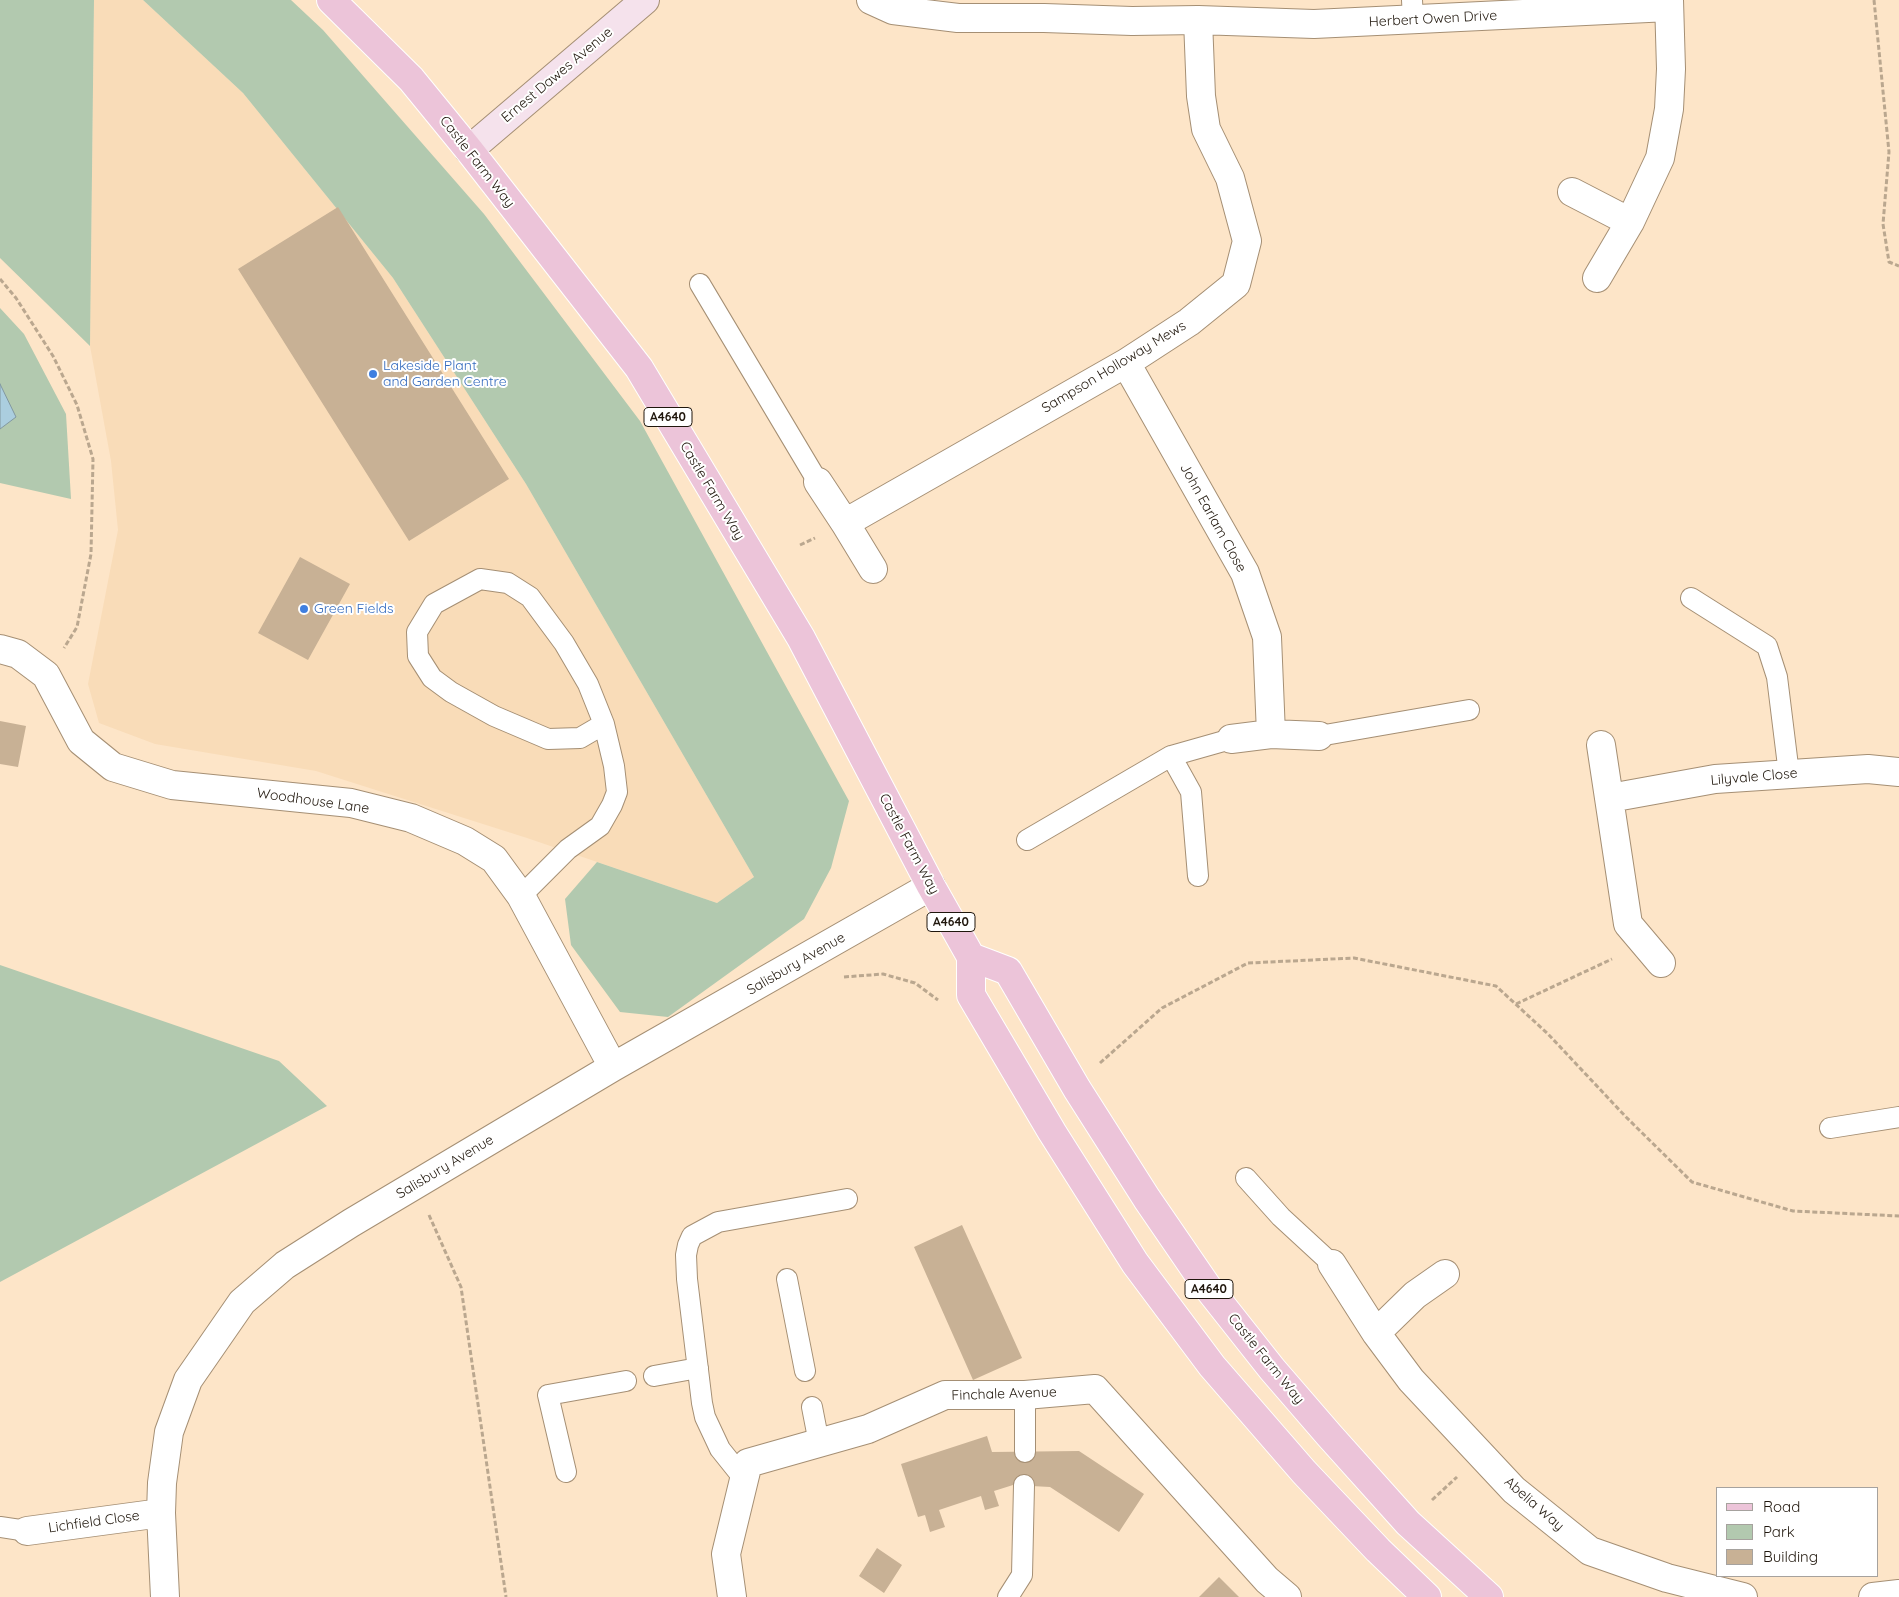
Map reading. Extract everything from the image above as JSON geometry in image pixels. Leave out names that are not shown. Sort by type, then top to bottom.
[{"type":"main road","name":"Castle Farm Way","points":[[331,0],[411,79],[469,150],[638,368],[801,638],[931,886],[971,957],[971,995],[1052,1132],[1135,1263],[1212,1366],[1311,1479],[1378,1550],[1427,1597]]},
{"type":"main road","name":"Castle Farm Way","points":[[971,957],[1008,971],[1077,1089],[1147,1199],[1208,1288],[1272,1369],[1328,1435],[1408,1523],[1489,1597]]},
{"type":"street","name":"Ernest Dawes Avenue","points":[[469,150],[645,0]]},
{"type":"street","points":[[871,0],[893,10],[958,18],[1132,21],[1198,20]]},
{"type":"street","name":"Herbert Owen Drive","points":[[1198,20],[1314,24],[1413,10],[1669,3],[1671,68],[1669,109],[1660,158],[1630,222],[1597,278]]},
{"type":"street","name":"Sampson Holloway Mews","points":[[845,524],[1126,363],[1189,322],[1236,284],[1247,241],[1230,178],[1206,129],[1201,96],[1198,20]]},
{"type":"street","points":[[1572,192],[1630,222]]},
{"type":"street","name":"John Earlam Close","points":[[1126,363],[1245,574],[1266,637],[1271,734]]},
{"type":"street","points":[[818,482],[873,569]]},
{"type":"street","name":"Woodhouse Lane","points":[[0,649],[18,654],[46,675],[81,742],[113,767],[172,785],[352,803],[412,818],[465,841],[494,859],[521,896],[612,1068]]},
{"type":"street","points":[[1232,739],[1271,734],[1319,736]]},
{"type":"street","points":[[1601,745],[1628,924],[1653,953]]},
{"type":"street","name":"Lilyvale Close","points":[[1610,798],[1715,779],[1868,769],[1899,772]]},
{"type":"street","name":"Salisbury Avenue","points":[[165,1597],[161,1514],[162,1483],[169,1432],[188,1380],[242,1302],[285,1265],[351,1223],[612,1068],[931,886]]},
{"type":"street","name":"Abelia Way","points":[[1332,1264],[1376,1333],[1411,1380],[1514,1490],[1590,1551],[1667,1578],[1743,1597]]},
{"type":"street","points":[[1376,1333],[1415,1295],[1445,1274]]},
{"type":"street","name":"Finchale Avenue","points":[[732,1597],[726,1554],[748,1463],[868,1429],[945,1395],[1026,1395],[1095,1389],[1267,1580],[1287,1597]]},
{"type":"street","name":"Lichfield Close","points":[[27,1531],[161,1514]]},
{"type":"street","points":[[1873,1597],[1899,1594]]},
{"type":"lane","points":[[700,284],[818,482]]},
{"type":"lane","points":[[521,896],[568,849],[600,826],[612,805],[617,792],[614,766],[604,724],[588,684],[564,644],[530,597],[508,583],[480,579],[434,604],[417,632],[418,656],[432,678],[451,692],[494,716],[548,740],[580,738],[604,724]]},
{"type":"lane","points":[[1691,598],[1768,646],[1777,677],[1789,774]]},
{"type":"lane","points":[[1319,736],[1469,710]]},
{"type":"lane","points":[[1027,840],[1171,756],[1232,739]]},
{"type":"lane","points":[[1171,756],[1191,792],[1198,876]]},
{"type":"lane","points":[[1830,1128],[1899,1117]]},
{"type":"lane","points":[[1246,1178],[1281,1217],[1332,1264]]},
{"type":"lane","points":[[744,1479],[720,1449],[708,1426],[702,1403],[687,1279],[686,1255],[692,1236],[718,1222],[847,1199]]},
{"type":"lane","points":[[787,1279],[805,1371]]},
{"type":"lane","points":[[654,1376],[698,1368]]},
{"type":"lane","points":[[566,1472],[548,1394],[626,1381]]},
{"type":"lane","points":[[1024,1452],[1026,1395]]},
{"type":"lane","points":[[812,1407],[819,1443]]},
{"type":"lane","points":[[1008,1597],[1022,1574],[1024,1485]]},
{"type":"lane","points":[[0,1527],[27,1531]]},
{"type":"path","points":[[1874,0],[1889,152],[1883,224],[1889,262],[1899,266]]},
{"type":"path","points":[[0,279],[16,298],[53,356],[77,405],[93,459],[91,554],[77,627],[46,675]]},
{"type":"path","points":[[1516,1004],[1653,953]]},
{"type":"path","points":[[1077,1089],[1083,1078],[1162,1008],[1248,963],[1354,958],[1496,986],[1548,1034],[1626,1117],[1692,1182],[1794,1211],[1899,1216]]},
{"type":"path","points":[[839,980],[846,976],[883,974],[915,983],[944,1006]]},
{"type":"path","points":[[428,1212],[461,1287],[506,1597]]},
{"type":"shaded area","points":[[94,0],[143,0],[243,93],[393,278],[526,484],[754,877],[717,903],[527,838],[316,771],[155,744],[99,723],[88,684],[118,530],[111,461],[90,346]]},
{"type":"green space","points":[[0,0],[94,0],[90,346],[0,258]]},
{"type":"green space","points":[[143,0],[291,0],[323,30],[484,214],[640,421],[849,801],[831,868],[804,919],[668,1017],[620,1012],[571,945],[565,899],[597,862],[717,903],[754,877],[526,484],[393,278],[243,93]]},
{"type":"green space","points":[[0,308],[24,334],[66,414],[71,499],[0,483],[0,429],[15,417],[0,384]]},
{"type":"green space","points":[[0,965],[279,1061],[327,1106],[0,1282]]},
{"type":"water","points":[[0,384],[16,417],[0,429]]},
{"type":"building","name":"Lakeside Plant and Garden Centre","points":[[338,207],[509,479],[409,541],[238,269]]},
{"type":"building","name":"Green Fields","points":[[300,557],[350,584],[308,660],[258,633]]},
{"type":"building","points":[[0,721],[26,726],[18,767],[0,764]]},
{"type":"building","points":[[962,1225],[1022,1358],[973,1380],[914,1247]]},
{"type":"building","points":[[987,1436],[992,1452],[1079,1451],[1144,1494],[1119,1532],[1050,1487],[1013,1485],[994,1491],[999,1506],[985,1510],[981,1496],[939,1510],[945,1527],[930,1532],[925,1515],[918,1517],[901,1464]]},
{"type":"building","points":[[877,1548],[902,1565],[884,1593],[859,1576]]},
{"type":"building","points":[[1219,1577],[1239,1597],[1199,1597]]},
{"type":"place","name":"Lakeside Plant and Garden Centre","points":[[373,374]]},
{"type":"place","name":"Green Fields","points":[[304,609]]}]
